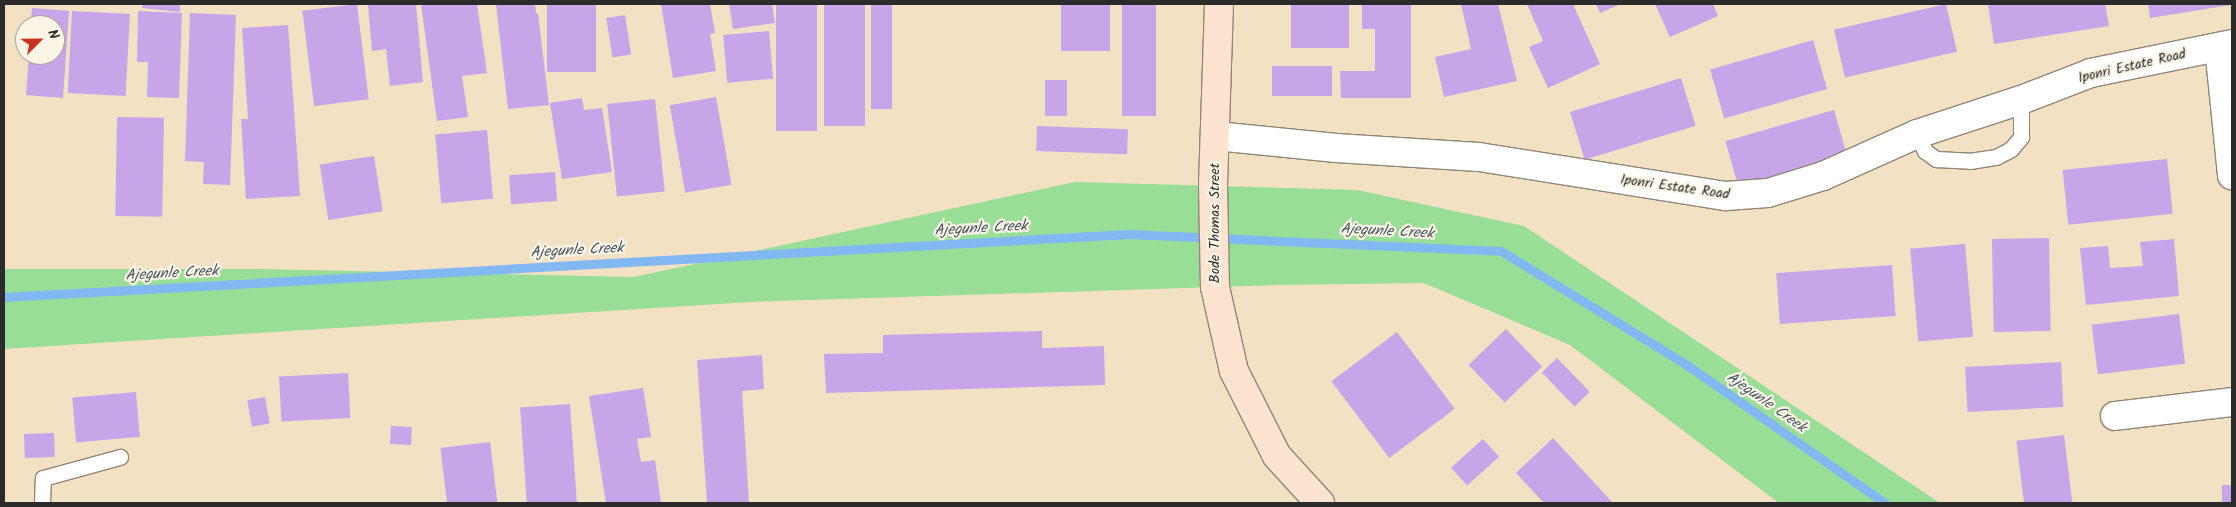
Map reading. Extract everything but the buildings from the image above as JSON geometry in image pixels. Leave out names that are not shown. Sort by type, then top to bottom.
[{"type":"main road","name":"Bode Thomas Street","points":[[1219,4],[1213,184],[1215,288],[1234,371],[1277,456],[1320,503]]},
{"type":"street","name":"Iponri Estate Road","points":[[1216,136],[1336,148],[1479,157],[1726,196],[1768,193],[1823,176],[1917,134],[2021,100],[2091,73],[2226,45]]},
{"type":"street","points":[[2226,45],[2232,175]]},
{"type":"street","points":[[2115,416],[2232,402]]},
{"type":"lane","points":[[1917,134],[1925,151],[1936,159],[1970,161],[1996,157],[2011,149],[2021,137],[2021,100]]},
{"type":"lane","points":[[42,503],[43,478],[120,457]]},
{"type":"green space","points":[[1075,182],[1357,190],[1524,226],[1940,503],[1779,503],[1570,345],[1424,283],[1277,285],[750,302],[4,349],[4,269],[257,269],[634,277]]},
{"type":"waterway","name":"Ajegunle Creek","points":[[4,297],[1129,234],[1501,251],[1687,365],[1885,503]]}]
